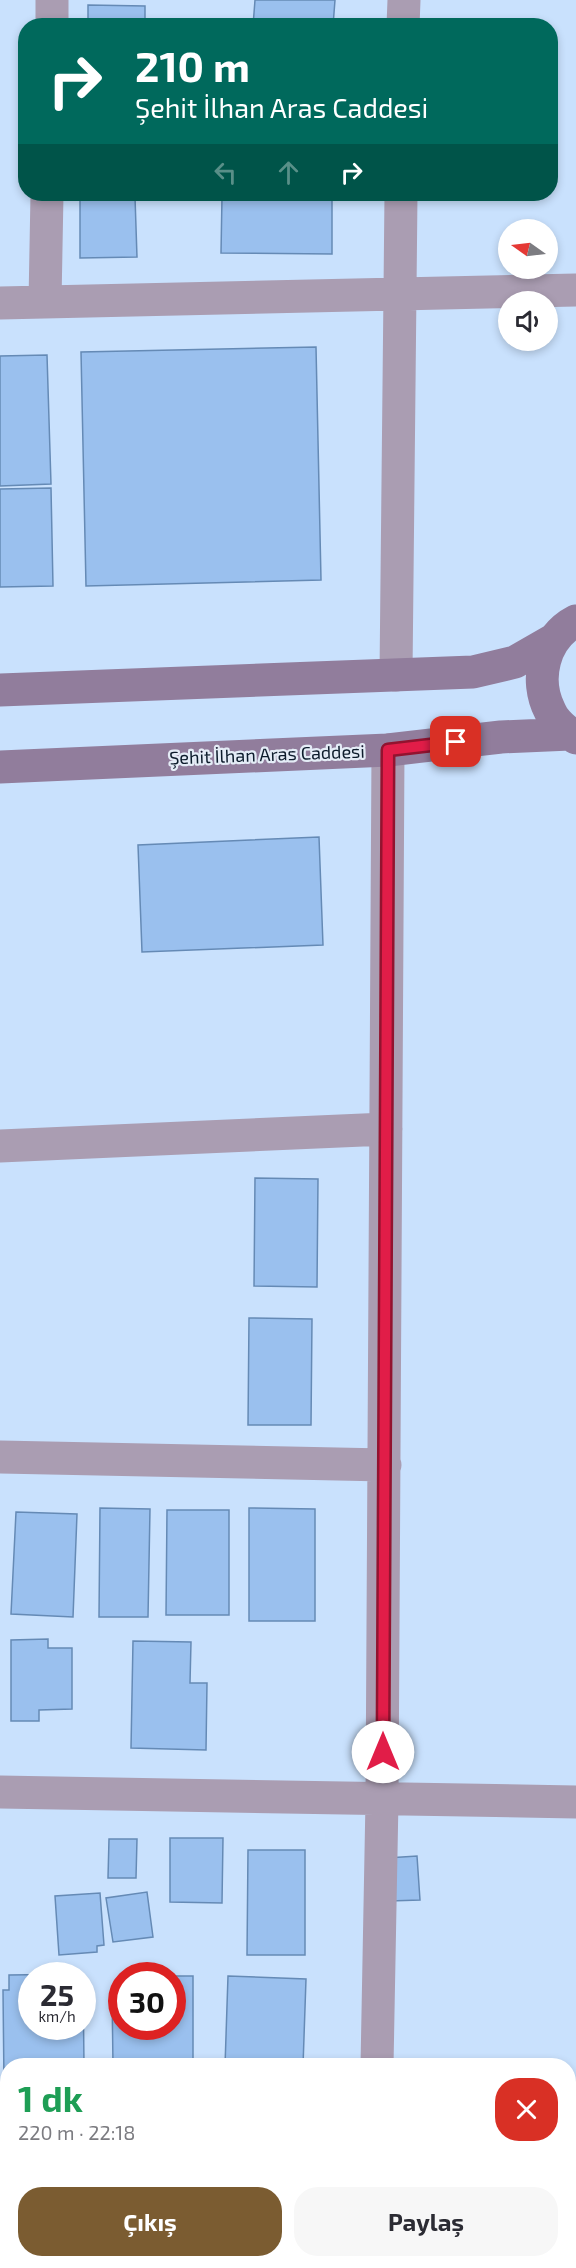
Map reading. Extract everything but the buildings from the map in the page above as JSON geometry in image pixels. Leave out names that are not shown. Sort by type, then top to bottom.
[{"type":"main road","points":[[0,690],[473,672],[515,662],[565,630]]},
{"type":"main road","points":[[565,630],[546,656],[542,675],[543,695],[550,713],[562,728],[573,736]]},
{"type":"main road","name":"Şehit İlhan Aras Caddesi","points":[[0,767],[388,750],[501,737],[573,736]]},
{"type":"street","points":[[52,0],[52,18]]},
{"type":"street","points":[[403,18],[404,0]]},
{"type":"street","points":[[45,302],[47,201]]},
{"type":"street","points":[[396,675],[401,201]]},
{"type":"street","points":[[0,303],[576,290]]},
{"type":"street","points":[[377,2058],[385,1465],[388,750]]},
{"type":"street","points":[[0,1146],[386,1129]]},
{"type":"street","points":[[0,1457],[385,1465]]},
{"type":"street","points":[[0,1792],[576,1802]]},
{"type":"route","points":[[383,1752],[388,750],[456,742]]}]
